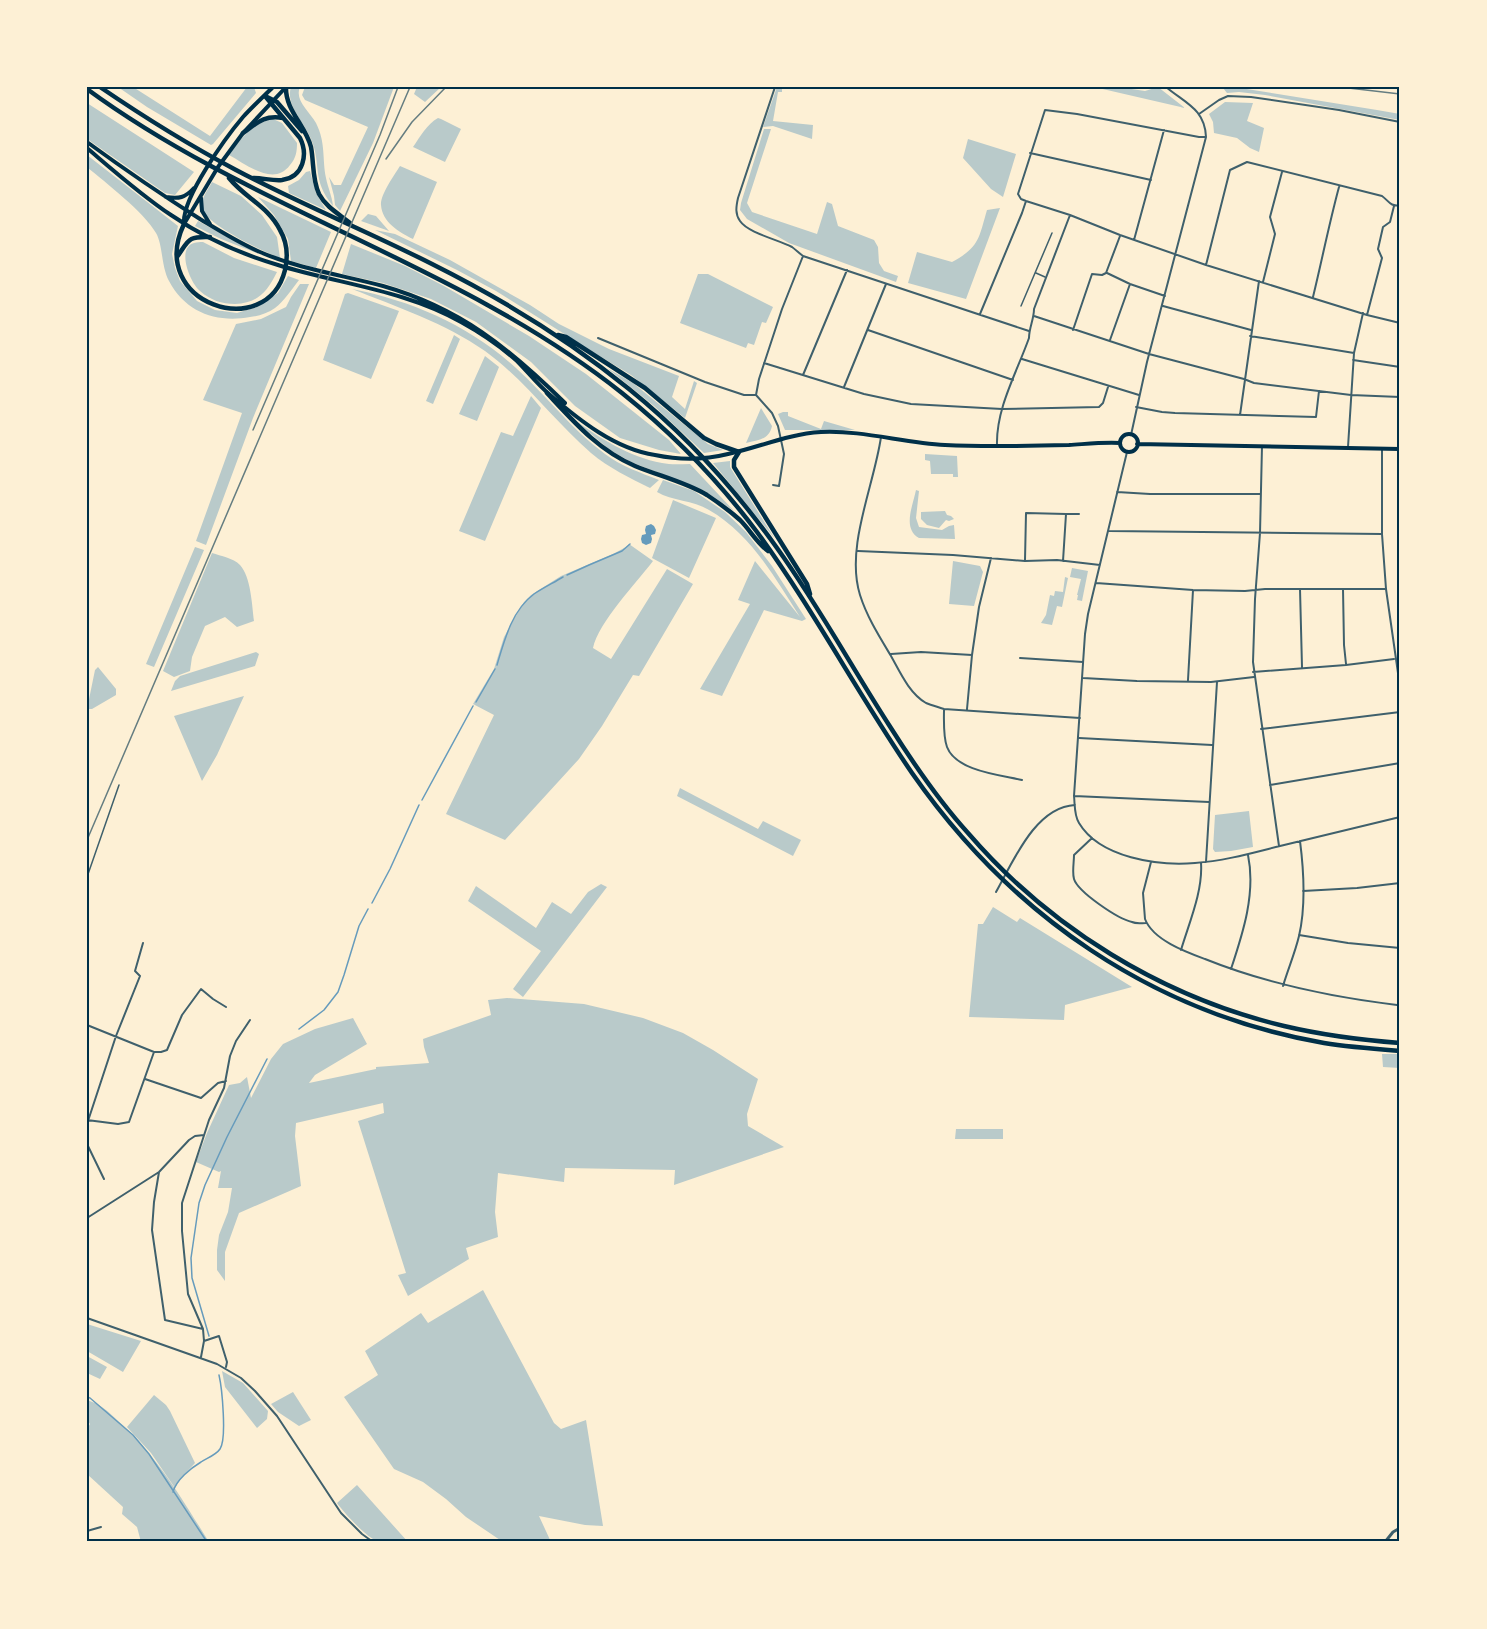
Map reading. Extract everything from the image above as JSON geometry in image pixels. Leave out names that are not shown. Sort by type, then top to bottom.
[{"type":"highway","points":[[100,87],[137,113],[233,169],[339,217],[354,227],[472,285],[555,335],[628,388],[660,415],[709,464],[777,547],[889,725],[946,808],[1015,882],[1060,920],[1128,965],[1202,1000],[1245,1016],[1326,1035],[1400,1043]]},
{"type":"highway","points":[[286,87],[289,104],[311,146],[314,180],[319,193],[339,217]]},
{"type":"highway","points":[[87,89],[134,122],[228,176],[468,293],[552,343],[601,376],[654,420],[700,465],[738,508],[773,554],[912,773],[962,838],[1011,889],[1055,926],[1124,971],[1201,1008],[1240,1022],[1323,1042],[1400,1051]]},
{"type":"highway","points":[[265,96],[280,105],[308,138]]},
{"type":"highway","points":[[250,178],[281,180],[292,176],[300,168],[304,157],[303,144],[296,131],[272,101]]},
{"type":"highway","points":[[243,133],[265,118],[285,119]]},
{"type":"highway","points":[[184,224],[179,237],[177,257],[181,272],[193,292],[206,302],[226,309],[247,307],[257,304],[273,292],[284,274],[287,254],[284,238],[259,203],[237,188],[228,176]]},
{"type":"highway","points":[[177,257],[184,244],[190,239],[210,237]]},
{"type":"highway","points":[[555,335],[566,337],[645,388],[704,438],[739,452],[734,460],[734,466],[807,584],[812,601]]},
{"type":"highway","points":[[548,393],[579,428],[605,450],[634,466],[705,494],[740,520],[762,547],[773,554]]},
{"type":"main road","points":[[184,224],[185,210],[197,186],[230,133],[273,87]]},
{"type":"main road","points":[[184,224],[218,167],[243,133],[286,87]]},
{"type":"main road","points":[[87,142],[190,214],[257,251],[311,272]]},
{"type":"main road","points":[[87,148],[152,201],[184,224],[210,237],[267,262],[344,280],[402,297],[435,309],[461,322],[500,347],[548,393],[578,416],[610,439],[643,453],[668,457],[708,458],[739,452],[795,435],[825,432],[855,433],[942,445],[1120,443]]},
{"type":"main road","points":[[164,196],[183,197],[197,186]]},
{"type":"main road","points":[[201,196],[202,211],[213,227]]},
{"type":"main road","points":[[344,280],[382,286],[409,294],[454,314],[511,352],[578,416]]},
{"type":"main road","points":[[1131,435],[1136,438],[1137,444],[1134,450],[1127,452],[1122,449],[1120,443],[1124,436],[1131,435]]},
{"type":"main road","points":[[1137,444],[1400,449]]},
{"type":"street","points":[[775,87],[738,198],[737,216],[742,224],[790,246],[803,256],[1029,331]]},
{"type":"street","points":[[1131,435],[1149,354],[1206,137],[1205,125],[1199,114],[1166,87]]},
{"type":"street","points":[[1199,114],[1228,96],[1251,96],[1400,122]]},
{"type":"street","points":[[1206,137],[1045,110],[1019,190],[1020,197],[1206,265],[1400,323]]},
{"type":"street","points":[[1134,240],[1164,130]]},
{"type":"street","points":[[1030,153],[1151,180]]},
{"type":"street","points":[[1206,265],[1230,170],[1247,162],[1382,196],[1389,204],[1400,205]]},
{"type":"street","points":[[1263,282],[1275,234],[1270,217],[1282,171]]},
{"type":"street","points":[[1313,297],[1340,186]]},
{"type":"street","points":[[980,314],[1026,201]]},
{"type":"street","points":[[1367,315],[1382,258],[1378,249],[1383,227],[1390,222],[1394,206]]},
{"type":"street","points":[[997,445],[1002,409],[1029,338],[1034,309],[1070,215]]},
{"type":"street","points":[[1106,273],[1120,235]]},
{"type":"street","points":[[756,395],[782,309],[803,256]]},
{"type":"street","points":[[803,375],[847,270]]},
{"type":"street","points":[[1073,330],[1092,274],[1106,273],[1166,296]]},
{"type":"street","points":[[1240,415],[1258,281]]},
{"type":"street","points":[[844,387],[886,284]]},
{"type":"street","points":[[1110,341],[1130,284]]},
{"type":"street","points":[[1162,306],[1251,330]]},
{"type":"street","points":[[1348,448],[1353,353],[1363,313]]},
{"type":"street","points":[[1034,316],[1149,354],[1254,383],[1350,395],[1400,397]]},
{"type":"street","points":[[868,330],[1013,380]]},
{"type":"street","points":[[1250,336],[1353,353]]},
{"type":"street","points":[[598,338],[697,379],[744,395],[756,395],[772,413],[778,426],[784,454],[779,486],[773,485]]},
{"type":"street","points":[[1022,359],[1139,395]]},
{"type":"street","points":[[1353,360],[1400,367]]},
{"type":"street","points":[[764,363],[864,394],[912,404],[1002,409],[1099,407],[1103,403],[1108,387]]},
{"type":"street","points":[[1136,407],[1162,412],[1316,417],[1319,391]]},
{"type":"street","points":[[881,437],[856,551],[859,592],[877,633],[910,689],[926,703],[944,709],[1080,718]]},
{"type":"street","points":[[1262,446],[1260,533],[1252,662],[1279,846]]},
{"type":"street","points":[[1382,448],[1382,534],[1386,589],[1400,687]]},
{"type":"street","points":[[1127,452],[1087,623],[1074,796],[1079,823],[1092,838],[1116,852],[1151,862],[1183,864],[1248,855],[1400,817]]},
{"type":"street","points":[[1117,492],[1260,495]]},
{"type":"street","points":[[1024,561],[1026,513],[1079,514]]},
{"type":"street","points":[[1063,561],[1066,514]]},
{"type":"street","points":[[1108,531],[1382,534]]},
{"type":"street","points":[[856,551],[1024,561],[1063,561],[1100,565]]},
{"type":"street","points":[[967,710],[979,607],[991,558]]},
{"type":"street","points":[[1096,583],[1193,590],[1386,589]]},
{"type":"street","points":[[1300,589],[1302,668]]},
{"type":"street","points":[[1343,589],[1346,665]]},
{"type":"street","points":[[1188,681],[1193,590]]},
{"type":"street","points":[[889,654],[921,652],[972,655]]},
{"type":"street","points":[[1020,658],[1083,662]]},
{"type":"street","points":[[1253,672],[1395,659]]},
{"type":"street","points":[[1083,678],[1217,682],[1254,677]]},
{"type":"street","points":[[1206,862],[1217,682]]},
{"type":"street","points":[[944,709],[946,746],[953,757],[963,765],[1022,780]]},
{"type":"street","points":[[1261,729],[1400,712]]},
{"type":"street","points":[[1079,738],[1212,745]]},
{"type":"street","points":[[1269,785],[1400,763]]},
{"type":"street","points":[[1074,796],[1209,802]]},
{"type":"street","points":[[996,892],[1031,833],[1048,814],[1062,806],[1075,805]]},
{"type":"street","points":[[1092,838],[1074,855],[1074,881],[1091,898],[1122,919],[1133,923],[1146,923]]},
{"type":"street","points":[[1283,986],[1299,935],[1304,891],[1300,841]]},
{"type":"street","points":[[1231,969],[1249,907],[1251,866],[1248,855]]},
{"type":"street","points":[[1151,862],[1143,893],[1146,923],[1161,938],[1181,950],[1283,986],[1356,1000],[1397,1005],[1400,1003]]},
{"type":"street","points":[[1181,950],[1193,910],[1201,874],[1201,863]]},
{"type":"street","points":[[1304,891],[1400,883]]},
{"type":"street","points":[[1299,935],[1400,948]]},
{"type":"street","points":[[143,943],[135,971],[140,976],[116,1036],[87,1121],[118,1124],[129,1122],[154,1052]]},
{"type":"street","points":[[87,1025],[154,1052],[161,1052],[167,1050],[182,1015],[201,989],[226,1007]]},
{"type":"street","points":[[200,1358],[204,1341],[202,1329],[188,1294],[182,1231],[182,1203],[204,1135],[224,1088],[230,1056],[236,1041],[250,1020]]},
{"type":"street","points":[[145,1080],[201,1098],[218,1083],[226,1081]]},
{"type":"street","points":[[87,1218],[159,1172],[189,1140],[195,1136],[204,1135]]},
{"type":"street","points":[[87,1144],[104,1179]]},
{"type":"street","points":[[159,1172],[152,1230],[165,1320],[202,1329]]},
{"type":"street","points":[[87,1318],[200,1358],[225,1368],[241,1378],[273,1411],[341,1513],[373,1542]]},
{"type":"street","points":[[204,1341],[219,1336],[226,1362],[225,1368]]},
{"type":"street","points":[[1385,1542],[1400,1524]]},
{"type":"street","points":[[87,1531],[101,1527]]},
{"type":"lane","points":[[1022,306],[1052,233]]},
{"type":"lane","points":[[1036,273],[1046,277]]},
{"type":"lane","points":[[87,877],[119,785]]},
{"type":"shaded area","points":[[118,87],[133,87],[210,136],[247,87],[254,87],[256,93],[211,145]]},
{"type":"shaded area","points":[[291,87],[300,87],[299,97],[319,130],[323,144],[326,178],[333,206],[319,180],[311,139],[293,107]]},
{"type":"shaded area","points":[[305,87],[394,87],[373,143],[340,211],[335,205],[329,177],[334,185],[341,185],[368,127],[305,100],[302,95]]},
{"type":"shaded area","points":[[417,87],[441,87],[425,102],[414,94]]},
{"type":"shaded area","points":[[777,87],[782,87],[782,92],[778,92],[773,121],[813,125],[812,139],[773,126],[763,127]]},
{"type":"shaded area","points":[[1094,87],[1118,87],[1145,91],[1158,87],[1185,108]]},
{"type":"shaded area","points":[[1211,87],[1234,87],[1400,114],[1400,120],[1265,95],[1227,93],[1223,88]]},
{"type":"shaded area","points":[[1225,102],[1253,103],[1247,121],[1264,128],[1259,152],[1237,138],[1214,133],[1213,122],[1209,114]]},
{"type":"shaded area","points":[[87,103],[194,172],[175,195],[165,193],[87,139]]},
{"type":"shaded area","points":[[438,118],[461,129],[445,162],[413,147],[427,127]]},
{"type":"shaded area","points":[[273,119],[282,123],[297,143],[295,157],[284,171],[276,174],[260,172],[229,155],[253,128]]},
{"type":"shaded area","points":[[764,129],[771,129],[747,203],[752,212],[817,234],[827,202],[832,204],[838,226],[874,240],[878,247],[879,263],[884,271],[898,276],[896,282],[789,243],[747,219],[740,210],[741,203]]},
{"type":"shaded area","points":[[968,139],[1016,154],[1003,197],[991,189],[963,158]]},
{"type":"shaded area","points":[[87,155],[178,226],[172,254],[175,268],[180,281],[197,301],[215,310],[237,313],[257,307],[278,293],[288,276],[299,280],[278,305],[253,317],[214,317],[193,308],[176,292],[169,281],[156,233],[143,216],[87,167]]},
{"type":"shaded area","points":[[400,166],[437,182],[413,239],[397,230],[382,211],[381,201],[385,190]]},
{"type":"shaded area","points":[[310,171],[316,193],[326,210],[289,193],[288,186]]},
{"type":"shaded area","points":[[212,182],[241,196],[262,215],[277,237],[280,258],[236,237],[213,222],[202,208],[202,201]]},
{"type":"shaded area","points":[[258,197],[331,232],[316,268],[291,261],[288,239],[274,215]]},
{"type":"shaded area","points":[[1000,208],[966,299],[908,283],[917,252],[952,262],[973,246],[980,234],[987,210]]},
{"type":"shaded area","points":[[368,214],[376,216],[389,231],[361,221]]},
{"type":"shaded area","points":[[198,221],[259,254],[195,226]]},
{"type":"shaded area","points":[[375,230],[395,234],[450,260],[559,324],[609,349],[679,376],[672,397],[685,409],[694,381],[697,383],[685,418],[631,375],[496,291]]},
{"type":"shaded area","points":[[203,242],[234,258],[277,272],[265,291],[256,299],[235,304],[216,301],[196,287],[186,266],[186,251],[189,246]]},
{"type":"shaded area","points":[[351,244],[405,266],[444,286],[529,336],[586,374],[669,440],[681,454],[620,438],[575,406],[531,362],[476,322],[431,299],[383,283],[342,274]]},
{"type":"shaded area","points":[[698,274],[708,274],[773,307],[766,323],[762,322],[754,345],[748,343],[746,348],[680,323]]},
{"type":"shaded area","points":[[300,284],[309,284],[253,418],[206,545],[196,541],[242,413],[203,400],[236,324],[261,319],[286,307]]},
{"type":"shaded area","points":[[352,289],[419,308],[480,340],[516,368],[593,445],[624,466],[659,480],[650,488],[598,458],[577,441],[500,362],[470,341],[420,316]]},
{"type":"shaded area","points":[[348,293],[399,311],[371,379],[323,360],[345,294]]},
{"type":"shaded area","points":[[454,335],[460,339],[433,404],[426,401]]},
{"type":"shaded area","points":[[485,356],[499,367],[477,421],[459,414]]},
{"type":"shaded area","points":[[607,368],[633,383],[708,444],[723,450],[704,453],[654,406]]},
{"type":"shaded area","points":[[531,396],[541,408],[485,541],[459,531],[501,432],[513,436]]},
{"type":"shaded area","points":[[761,408],[772,426],[771,431],[762,439],[746,443]]},
{"type":"shaded area","points":[[788,412],[788,416],[821,429],[824,421],[855,430],[785,430],[778,414]]},
{"type":"shaded area","points":[[573,419],[604,440],[638,456],[665,464],[690,464],[734,511],[705,491],[631,462],[610,450]]},
{"type":"shaded area","points":[[925,454],[957,456],[958,477],[953,477],[953,474],[931,474],[930,461],[925,460]]},
{"type":"shaded area","points":[[730,461],[730,467],[775,539],[713,463]]},
{"type":"shaded area","points":[[663,480],[694,491],[725,512],[746,532],[772,566],[806,619],[802,621],[764,610],[722,696],[700,689],[750,604],[738,600],[755,561],[800,617],[761,558],[737,531],[703,507],[657,492]]},
{"type":"shaded area","points":[[916,490],[919,491],[916,518],[919,527],[942,530],[954,525],[955,539],[919,538],[914,534],[911,529],[910,516]]},
{"type":"shaded area","points":[[673,500],[716,518],[689,578],[652,558]]},
{"type":"shaded area","points":[[945,511],[954,519],[946,520],[939,528],[927,525],[921,519],[921,512]]},
{"type":"shaded area","points":[[629,544],[653,561],[610,615],[596,638],[593,648],[611,659],[667,569],[693,584],[639,676],[633,675],[579,759],[505,840],[446,814],[494,715],[473,704],[494,669],[504,637],[524,602],[561,576],[613,554]]},
{"type":"shaded area","points":[[195,547],[204,550],[154,667],[146,664]]},
{"type":"shaded area","points":[[212,553],[234,561],[244,570],[254,621],[237,627],[225,617],[205,626],[192,657],[190,671],[174,677],[163,671]]},
{"type":"shaded area","points":[[953,561],[980,566],[983,572],[974,606],[949,604]]},
{"type":"shaded area","points":[[1072,568],[1088,571],[1082,601],[1077,600],[1081,579],[1070,577]]},
{"type":"shaded area","points":[[1065,577],[1068,578],[1062,607],[1057,606],[1052,625],[1041,623],[1046,615],[1050,595],[1054,596],[1055,591],[1063,592]]},
{"type":"shaded area","points":[[256,652],[259,654],[255,666],[171,691],[180,676]]},
{"type":"shaded area","points":[[98,667],[116,689],[116,695],[92,709],[87,709],[95,670]]},
{"type":"shaded area","points":[[244,696],[217,755],[202,781],[174,716]]},
{"type":"shaded area","points":[[680,788],[758,829],[763,821],[801,840],[793,856],[677,796]]},
{"type":"shaded area","points":[[1249,811],[1253,847],[1215,852],[1213,849],[1215,815]]},
{"type":"shaded area","points":[[601,884],[607,887],[523,997],[513,989],[541,951],[468,901],[476,886],[536,928],[552,902],[571,914],[588,892]]},
{"type":"shaded area","points":[[993,907],[1017,922],[1020,918],[1132,987],[1065,1005],[1064,1020],[969,1017],[978,924],[983,924]]},
{"type":"shaded area","points":[[507,998],[584,1004],[643,1018],[683,1033],[758,1079],[747,1114],[748,1126],[784,1147],[674,1185],[675,1170],[565,1168],[564,1182],[498,1173],[495,1212],[498,1237],[466,1248],[469,1259],[408,1296],[398,1275],[406,1273],[358,1121],[384,1113],[383,1103],[296,1123],[295,1136],[301,1186],[239,1213],[225,1252],[225,1281],[217,1270],[217,1250],[232,1188],[218,1188],[221,1171],[196,1162],[229,1085],[240,1083],[247,1077],[251,1098],[271,1059],[283,1044],[315,1029],[353,1018],[367,1044],[315,1075],[309,1083],[376,1069],[376,1067],[429,1063],[423,1039],[491,1015],[488,1000]]},
{"type":"shaded area","points":[[1382,1054],[1400,1054],[1400,1068],[1383,1067]]},
{"type":"shaded area","points":[[956,1129],[1003,1129],[1003,1139],[955,1139]]},
{"type":"shaded area","points":[[483,1290],[554,1423],[561,1429],[586,1420],[603,1526],[539,1516],[551,1542],[503,1542],[466,1517],[423,1482],[394,1469],[344,1397],[378,1375],[365,1351],[421,1313],[428,1323]]},
{"type":"shaded area","points":[[87,1324],[141,1341],[123,1372],[87,1351]]},
{"type":"shaded area","points":[[87,1356],[107,1367],[100,1379],[87,1373]]},
{"type":"shaded area","points":[[222,1371],[243,1383],[268,1411],[267,1419],[257,1428],[225,1387]]},
{"type":"shaded area","points":[[293,1392],[311,1420],[299,1426],[278,1412],[271,1404]]},
{"type":"shaded area","points":[[154,1395],[170,1411],[195,1463],[175,1488],[151,1453],[127,1427]]},
{"type":"shaded area","points":[[87,1400],[107,1411],[144,1447],[168,1478],[209,1542],[141,1542],[137,1527],[122,1514],[123,1507],[87,1474],[87,1429],[90,1424],[87,1420]]},
{"type":"shaded area","points":[[357,1485],[408,1542],[386,1543],[374,1540],[345,1513],[337,1503]]},
{"type":"water","points":[[651,524],[656,530],[655,534],[651,535],[651,543],[646,545],[641,539],[642,535],[646,534],[646,526]]},
{"type":"waterway","points":[[567,575],[622,551],[630,544]]},
{"type":"waterway","points":[[497,665],[510,626],[520,608],[534,594],[563,577]]},
{"type":"waterway","points":[[476,702],[495,669]]},
{"type":"waterway","points":[[422,800],[473,706]]},
{"type":"waterway","points":[[372,903],[419,805]]},
{"type":"waterway","points":[[299,1029],[324,1010],[338,992],[359,926],[368,909]]},
{"type":"waterway","points":[[209,1336],[192,1278],[191,1258],[199,1203],[227,1137],[267,1059]]},
{"type":"waterway","points":[[173,1492],[184,1475],[220,1449],[224,1425],[219,1375]]},
{"type":"waterway","points":[[87,1397],[133,1435],[149,1454],[207,1542]]},
{"type":"railway","points":[[253,430],[380,135],[398,87]]},
{"type":"railway","points":[[87,840],[410,87]]},
{"type":"railway","points":[[386,159],[412,122],[446,87]]},
{"type":"railway","points":[[1340,87],[1400,94]]}]
